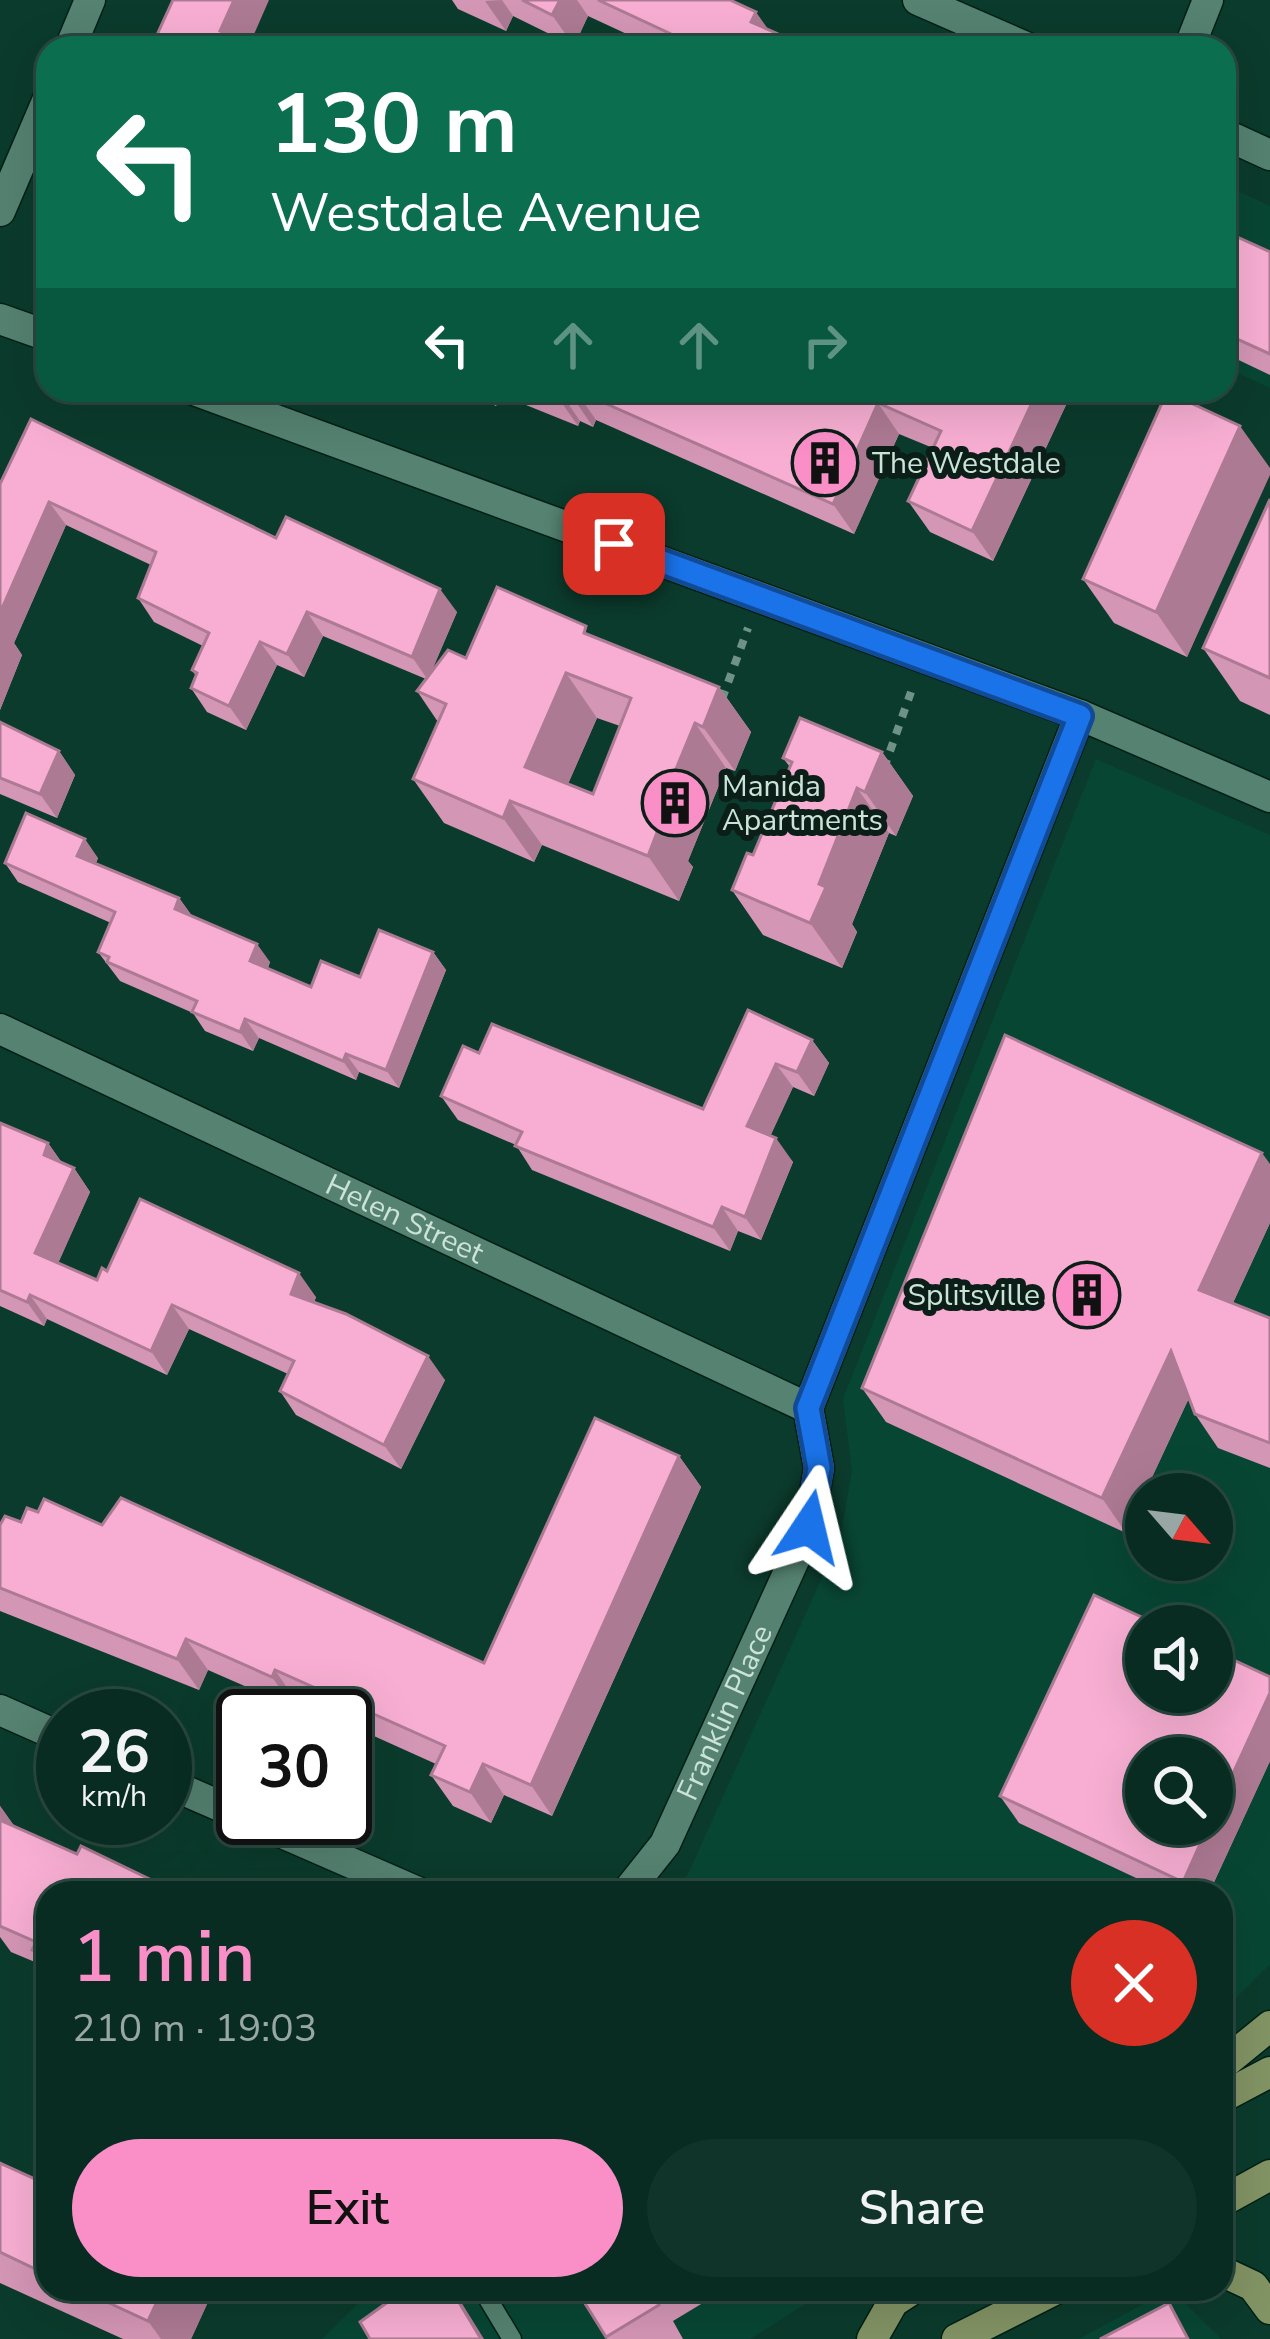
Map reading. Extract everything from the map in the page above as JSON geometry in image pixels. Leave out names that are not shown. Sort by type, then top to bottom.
[{"type":"main road","points":[[1233,2056],[1270,2026]]},
{"type":"main road","points":[[1233,2092],[1270,2072]]},
{"type":"main road","points":[[1233,2195],[1270,2175]]},
{"type":"main road","points":[[1233,2277],[1253,2286],[1270,2309]]},
{"type":"main road","points":[[872,2339],[894,2301]]},
{"type":"main road","points":[[958,2339],[1032,2301]]},
{"type":"street","points":[[75,36],[90,0]]},
{"type":"street","points":[[918,0],[1000,36]]},
{"type":"street","points":[[1194,36],[1208,0]]},
{"type":"street","points":[[0,211],[36,127]]},
{"type":"street","points":[[1236,139],[1270,155]]},
{"type":"street","points":[[0,319],[36,332]]},
{"type":"street","points":[[227,402],[1080,716],[1270,796]]},
{"type":"street","points":[[808,1408],[1080,716]]},
{"type":"street","name":"Helen Street","points":[[0,1030],[808,1408]]},
{"type":"street","name":"Franklin Place","points":[[636,1881],[665,1844],[809,1527],[819,1468],[808,1408]]},
{"type":"street","points":[[0,1710],[36,1726]]},
{"type":"street","points":[[309,1845],[392,1881]]},
{"type":"lane","points":[[489,2301],[512,2339]]},
{"type":"path","points":[[721,700],[748,627]]},
{"type":"path","points":[[884,770],[913,687]]},
{"type":"shaded area","points":[[1236,190],[1270,206],[1270,388],[1236,372]]},
{"type":"shaded area","points":[[1096,759],[1270,835],[1270,1964],[1233,2001],[1233,1881],[682,1881],[840,1538],[852,1471],[843,1399]]},
{"type":"shaded area","points":[[361,2301],[810,2301],[750,2339],[322,2339]]},
{"type":"shaded area","points":[[1149,2301],[1183,2301],[1221,2339],[1079,2339]]},
{"type":"building","points":[[173,0],[234,0],[220,31],[231,36],[156,36]]},
{"type":"building","points":[[522,0],[560,0],[552,15]]},
{"type":"building","points":[[598,0],[730,0],[756,12],[751,22],[783,36],[675,36]]},
{"type":"building","points":[[1236,236],[1270,252],[1270,354],[1236,338]]},
{"type":"building","points":[[602,402],[1032,402],[972,531],[908,501],[941,431],[878,403],[833,504]]},
{"type":"building","points":[[1163,402],[1188,402],[1240,426],[1156,612],[1083,579]]},
{"type":"building","points":[[31,419],[276,538],[286,517],[440,589],[412,657],[307,612],[287,654],[260,642],[229,706],[191,688],[197,673],[192,670],[209,633],[138,598],[156,552],[49,502],[0,613],[0,484]]},
{"type":"building","points":[[1270,499],[1270,678],[1203,648]]},
{"type":"building","points":[[497,587],[586,626],[584,633],[719,687],[703,727],[695,723],[655,820],[661,822],[648,856],[510,801],[503,818],[413,779],[446,704],[417,691],[448,650],[466,658]],"holes":[[[566,673],[631,698],[593,794],[525,767]]]},
{"type":"building","points":[[800,718],[882,752],[865,792],[857,788],[819,884],[826,887],[810,923],[732,890],[747,853],[753,855],[792,762],[783,758]]},
{"type":"building","points":[[0,722],[59,751],[40,794],[0,778]]},
{"type":"building","points":[[26,813],[85,839],[77,856],[179,898],[175,909],[257,944],[250,961],[311,987],[321,961],[360,977],[379,930],[433,952],[386,1070],[346,1054],[343,1061],[245,1019],[240,1032],[192,1012],[197,1001],[107,962],[109,957],[98,952],[115,912],[5,863]]},
{"type":"building","points":[[748,1010],[812,1040],[797,1072],[776,1064],[747,1126],[776,1138],[745,1217],[722,1207],[713,1227],[515,1146],[522,1132],[441,1096],[463,1046],[479,1053],[492,1024],[703,1109]]},
{"type":"building","name":"Splitsville","points":[[1005,1035],[1262,1153],[1199,1290],[1270,1318],[1270,1443],[1195,1414],[1171,1351],[1102,1498],[862,1388]]},
{"type":"building","points":[[0,1123],[48,1143],[44,1155],[74,1168],[35,1253],[97,1280],[102,1268],[107,1271],[140,1199],[299,1273],[291,1294],[346,1314],[428,1356],[384,1445],[280,1391],[294,1361],[172,1305],[151,1351],[30,1295],[27,1302],[0,1290]]},
{"type":"building","points":[[595,1418],[679,1456],[531,1785],[483,1764],[470,1792],[431,1775],[445,1746],[372,1713],[372,1689],[318,1689],[275,1670],[272,1677],[186,1639],[177,1659],[0,1588],[0,1525],[5,1516],[21,1522],[27,1508],[38,1512],[44,1499],[102,1525],[121,1498],[484,1663]]},
{"type":"building","points":[[1094,1595],[1125,1609],[1125,1713],[1233,1713],[1233,1660],[1270,1677],[1270,1693],[1233,1773],[1233,1737],[1125,1737],[1125,1845],[1200,1845],[1181,1881],[1000,1796]]},
{"type":"building","points":[[0,1820],[36,1836],[36,1845],[57,1845],[77,1854],[81,1846],[154,1881],[36,1881],[36,1942],[0,1926]]},
{"type":"building","points":[[0,2163],[36,2180],[36,2269],[0,2252]]},
{"type":"building","points":[[105,2301],[157,2301],[148,2321]]},
{"type":"building","points":[[389,2301],[458,2301],[481,2339],[370,2339],[360,2322]]},
{"type":"building","points":[[584,2301],[657,2301],[659,2305],[606,2337]]},
{"type":"building","points":[[1169,2303],[1188,2339],[1100,2339]]},
{"type":"place","name":"The Westdale","points":[[825,463]]},
{"type":"place","name":"Manida Apartments","points":[[675,803]]},
{"type":"place","name":"Splitsville","points":[[1087,1295]]},
{"type":"route","points":[[614,544],[1080,716],[808,1408],[819,1468],[818,1497],[809,1527]]}]
